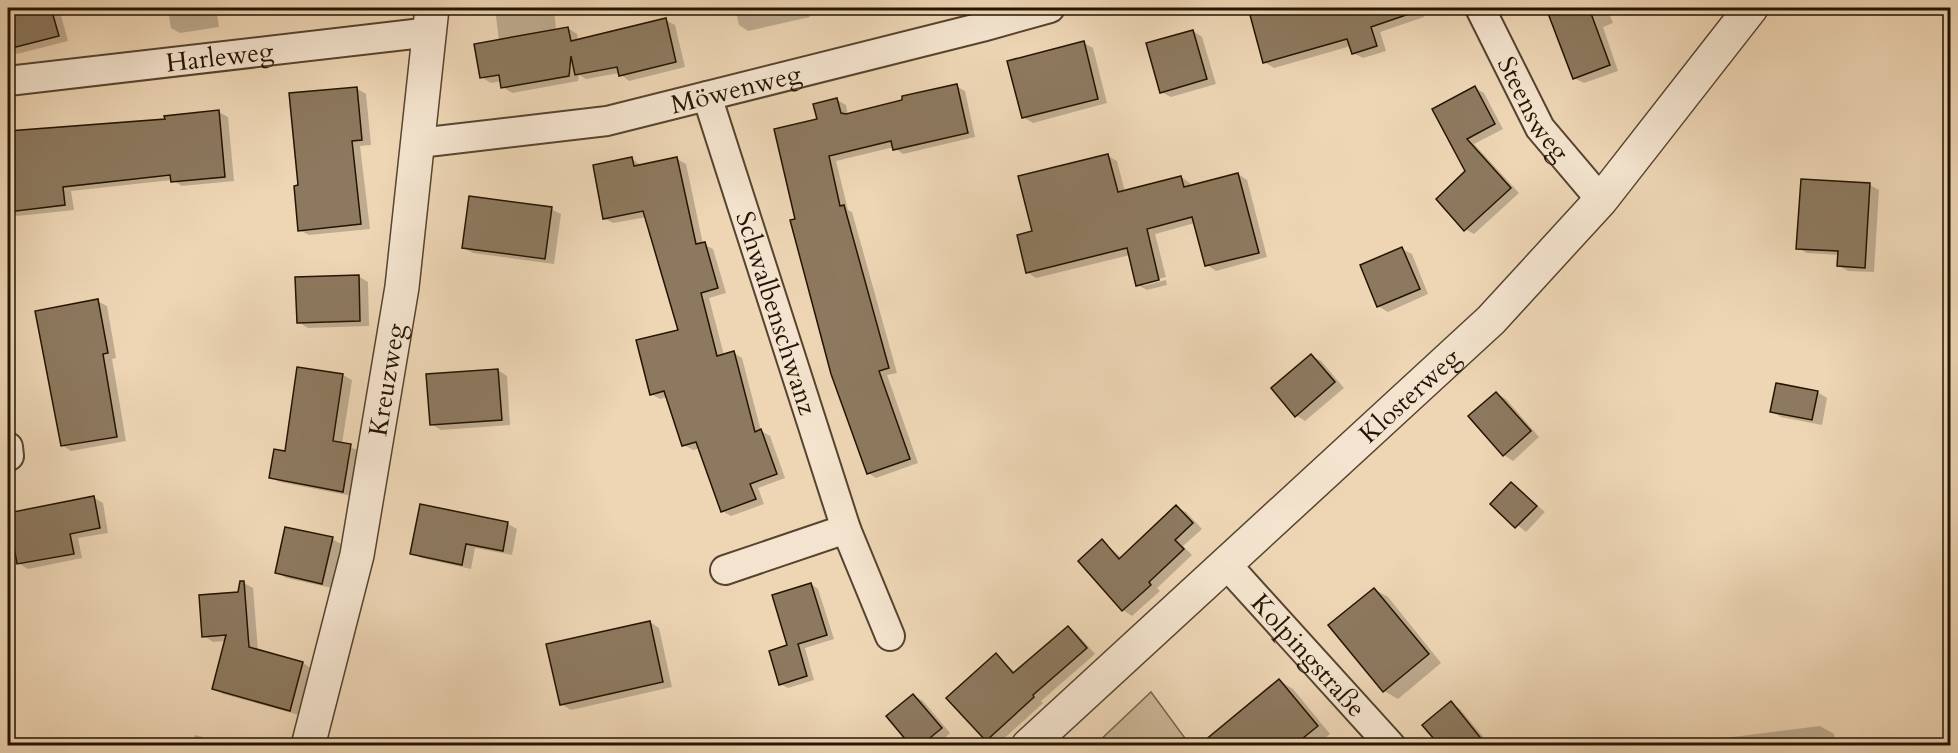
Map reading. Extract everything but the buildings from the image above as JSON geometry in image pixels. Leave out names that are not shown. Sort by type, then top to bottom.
[{"type":"street","name":"Möwenweg","points":[[419,143],[607,121],[1050,8]]},
{"type":"street","name":"Steensweg","points":[[1480,8],[1540,128],[1601,200]]},
{"type":"street","name":"Klosterweg","points":[[1028,746],[1491,320],[1601,200],[1751,8]]},
{"type":"street","name":"Harleweg","points":[[8,81],[432,20]]},
{"type":"street","name":"Kreuzweg","points":[[308,746],[357,555],[402,287],[432,20]]},
{"type":"street","name":"Schwalbenschwanz","points":[[707,96],[846,529],[890,636]]},
{"type":"street","points":[[725,570],[846,529]]},
{"type":"street","name":"Kolpingstraße","points":[[1226,564],[1392,746]]},
{"type":"shaded area","points":[[1151,692],[1190,745],[1095,745]]}]
